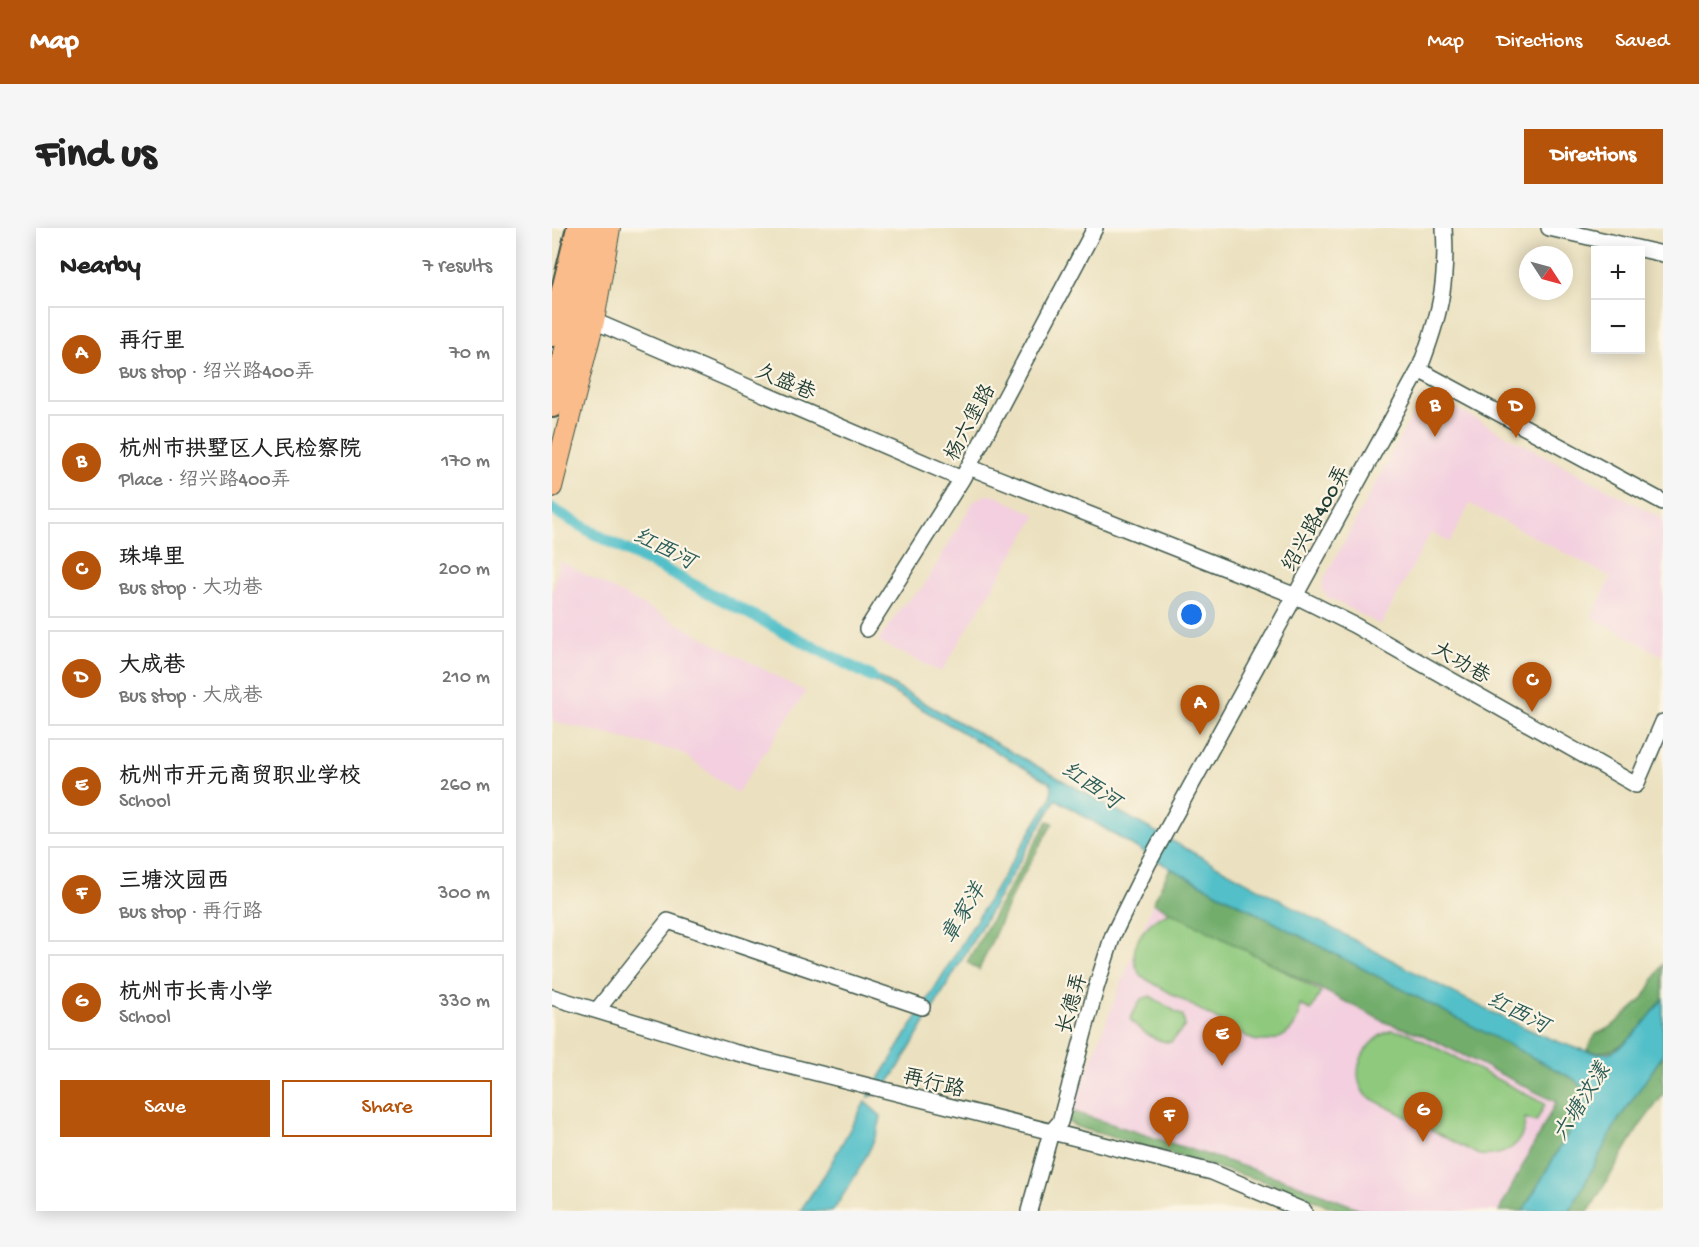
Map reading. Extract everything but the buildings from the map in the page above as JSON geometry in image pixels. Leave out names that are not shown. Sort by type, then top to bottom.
[{"type":"highway","points":[[552,335],[578,228]]},
{"type":"highway","points":[[552,406],[596,228]]},
{"type":"main road","points":[[552,290],[567,228]]},
{"type":"main road","points":[[552,487],[594,321],[610,228]]},
{"type":"street","name":"杨六堡路","points":[[867,629],[965,473],[1095,228]]},
{"type":"street","name":"绍兴路400弄","points":[[1176,814],[1419,370],[1435,329],[1445,288],[1444,228]]},
{"type":"street","points":[[1549,228],[1663,254]]},
{"type":"street","name":"久盛巷","points":[[594,321],[965,473],[1296,596]]},
{"type":"street","points":[[1419,370],[1663,502]]},
{"type":"street","name":"大功巷","points":[[1296,596],[1353,625],[1636,785],[1663,722]]},
{"type":"street","name":"长德弄","points":[[1029,1211],[1051,1132],[1060,1122],[1096,988],[1113,935],[1176,814]]},
{"type":"street","points":[[598,1009],[668,921],[922,1007]]},
{"type":"street","name":"再行路","points":[[552,997],[598,1009],[611,1016],[733,1052],[1212,1172],[1283,1207],[1304,1211]]},
{"type":"shaded area","points":[[1431,395],[1663,519],[1663,656],[1592,617],[1611,577],[1470,504],[1450,542],[1431,532],[1381,625],[1328,597],[1322,590],[1324,579],[1422,397]]},
{"type":"shaded area","points":[[985,495],[996,496],[1037,515],[941,672],[878,641],[903,605],[923,587],[974,501]]},
{"type":"shaded area","points":[[560,561],[806,692],[737,793],[680,752],[552,721],[552,593]]},
{"type":"shaded area","points":[[1153,903],[1387,1023],[1421,1034],[1556,1102],[1499,1211],[1365,1211],[1289,1181],[1071,1111]]},
{"type":"green space","points":[[1048,821],[1053,823],[1014,891],[979,970],[967,962]]},
{"type":"green space","points":[[1170,868],[1574,1079],[1584,1089],[1585,1104],[1523,1211],[1499,1211],[1556,1102],[1421,1034],[1387,1023],[1153,903]]},
{"type":"green space","points":[[1171,912],[1187,916],[1321,992],[1311,1010],[1300,1005],[1296,1023],[1291,1030],[1278,1039],[1253,1040],[1142,977],[1135,957],[1135,947],[1139,938],[1152,922]]},
{"type":"green space","points":[[1663,964],[1663,999],[1640,1028],[1621,1045],[1611,1050],[1600,1052],[1587,1050],[1596,1034],[1611,1027],[1642,1000]]},
{"type":"green space","points":[[1150,996],[1183,1016],[1185,1026],[1171,1042],[1148,1035],[1130,1019],[1141,999]]},
{"type":"green space","points":[[1392,1030],[1408,1033],[1545,1104],[1536,1122],[1525,1118],[1521,1136],[1505,1152],[1479,1155],[1366,1096],[1358,1076],[1362,1057],[1374,1041],[1382,1034]]},
{"type":"green space","points":[[1663,1055],[1663,1095],[1639,1127],[1589,1211],[1570,1211],[1617,1122]]},
{"type":"green space","points":[[1071,1111],[1289,1181],[1365,1211],[1341,1211],[1273,1184],[1077,1127],[1068,1122]]},
{"type":"water","points":[[857,665],[1253,885],[1531,1031],[1589,1051],[1607,1053],[1630,1039],[1663,999],[1663,1055],[1617,1122],[1570,1211],[1523,1211],[1585,1104],[1584,1089],[1574,1079],[1170,868],[1056,799],[900,1065],[882,1093],[868,1097],[1051,798],[1052,784],[858,672]]},
{"type":"water","points":[[865,1102],[881,1116],[874,1140],[854,1178],[833,1211],[800,1211],[825,1174]]},
{"type":"waterway","name":"红西河","points":[[552,509],[597,535],[872,677]]},
{"type":"place","name":"杭州市拱墅区人民检察院","points":[[1435,437]]},
{"type":"place","name":"大成巷","points":[[1516,438]]},
{"type":"place","name":"珠埠里","points":[[1532,712]]},
{"type":"place","name":"再行里","points":[[1200,735]]},
{"type":"place","name":"杭州市开元商贸职业学校","points":[[1222,1066]]},
{"type":"place","name":"杭州市长青小学","points":[[1423,1142]]},
{"type":"place","name":"三塘汶园西","points":[[1169,1147]]},
{"type":"water label","name":"章家洋","points":[[962,912]]},
{"type":"water label","name":"六塘汶漾","points":[[1580,1101]]}]
